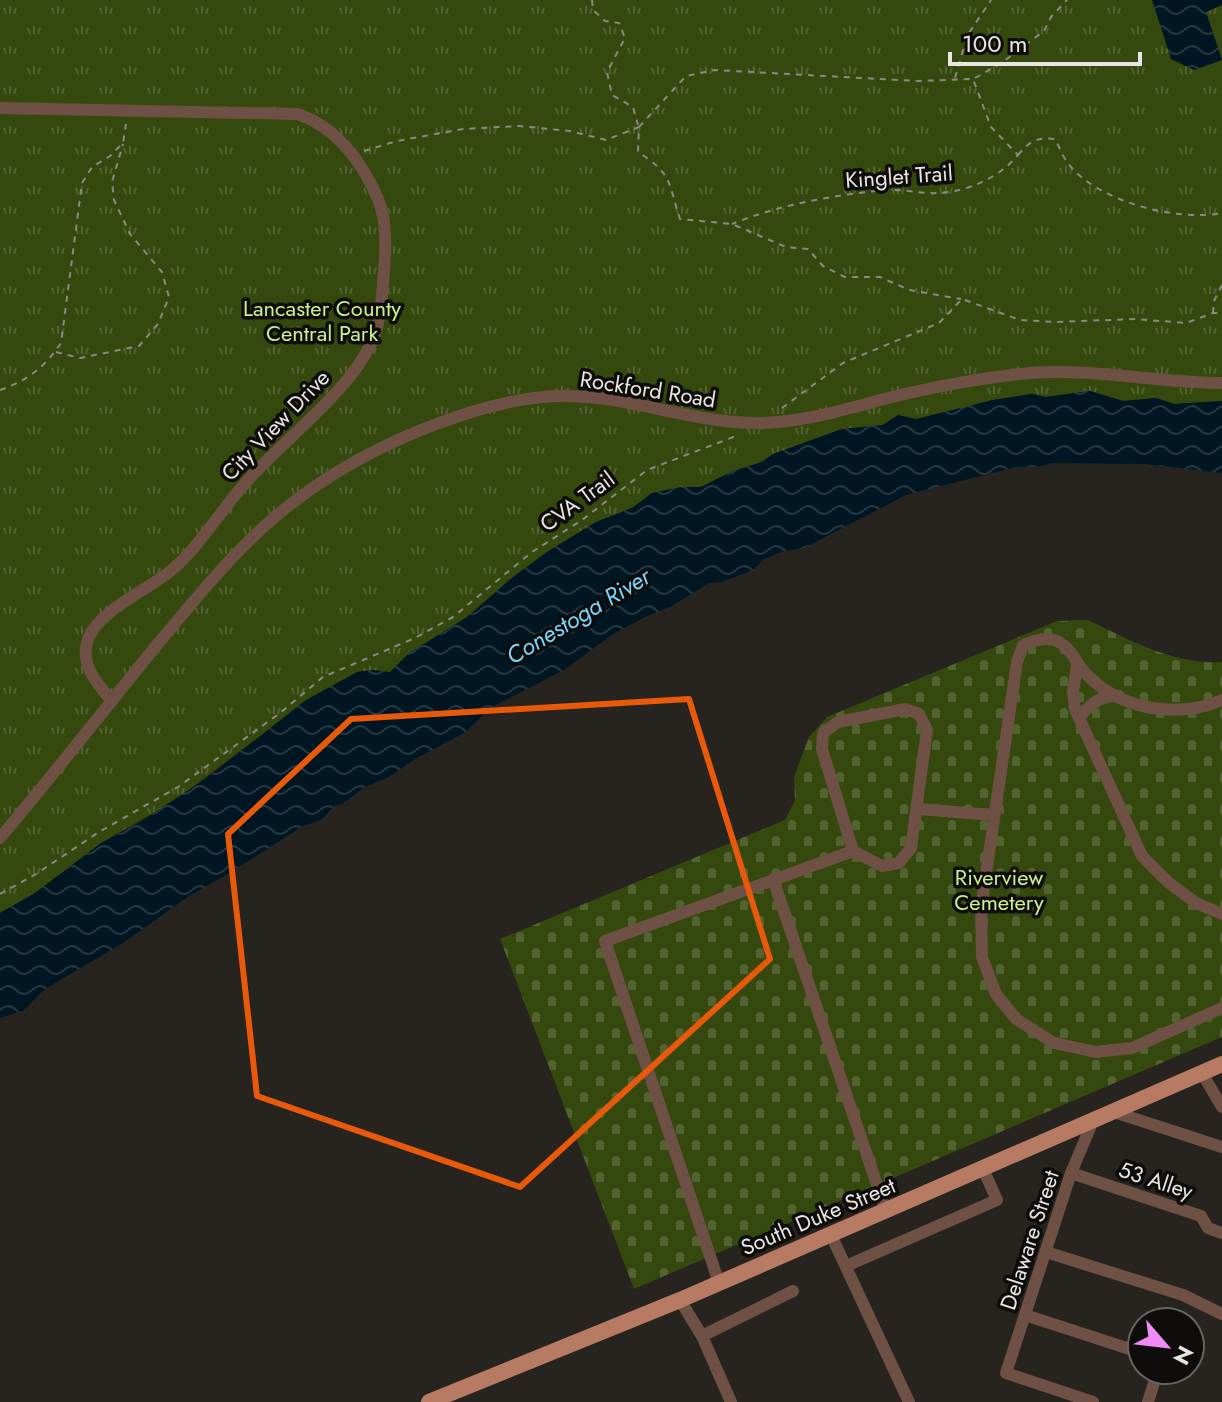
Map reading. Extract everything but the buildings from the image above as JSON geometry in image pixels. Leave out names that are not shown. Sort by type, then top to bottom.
[{"type":"main road","name":"South Duke Street","points":[[429,1402],[680,1300],[1222,1064]]},
{"type":"street","name":"City View Drive","points":[[0,108],[298,114],[324,125],[353,154],[369,178],[384,220],[386,245],[381,305],[373,339],[355,371],[248,480],[174,568],[116,608],[94,628],[86,645],[86,656],[95,682],[112,701]]},
{"type":"street","name":"Rockford Road","points":[[0,838],[223,567],[277,515],[366,455],[398,439],[477,409],[535,398],[594,397],[716,420],[762,423],[825,415],[970,381],[1032,373],[1074,372],[1222,383]]},
{"type":"street","points":[[1222,700],[1187,710],[1144,707],[1092,680],[1077,665],[1068,648],[1056,640],[1039,638],[1023,645],[1017,662],[981,908],[982,957],[996,994],[1016,1019],[1054,1043],[1096,1052],[1132,1048],[1222,1008]]},
{"type":"street","points":[[1077,665],[1073,692],[1079,718],[1142,856],[1168,882],[1196,903],[1222,914]]},
{"type":"street","points":[[1079,718],[1096,700],[1119,696]]},
{"type":"street","points":[[905,709],[919,714],[927,730],[911,848],[899,863],[882,866],[853,851],[822,749],[823,733],[838,722],[905,709]]},
{"type":"street","points":[[918,809],[994,815]]},
{"type":"street","points":[[719,1283],[605,941],[853,851]]},
{"type":"street","points":[[773,879],[886,1211]]},
{"type":"street","points":[[1202,1073],[1222,1107]]},
{"type":"street","points":[[1114,1112],[1222,1147]]},
{"type":"street","name":"Delaware Street","points":[[1093,1121],[1071,1173],[1006,1373],[1093,1402]]},
{"type":"street","points":[[846,1266],[997,1200],[983,1169]]},
{"type":"street","name":"53 Alley","points":[[1071,1173],[1201,1216],[1208,1228],[1222,1233]]},
{"type":"street","points":[[831,1235],[909,1402]]},
{"type":"street","points":[[1046,1252],[1183,1295],[1222,1314]]},
{"type":"street","points":[[702,1336],[793,1291]]},
{"type":"street","points":[[680,1300],[702,1336],[731,1402]]},
{"type":"street","points":[[1025,1315],[1126,1348]]},
{"type":"path","points":[[592,0],[593,10],[605,21],[619,23],[625,38],[607,72],[612,95],[633,107],[639,127],[638,152],[659,165],[669,180],[680,219],[732,224],[786,247],[808,249],[823,266],[845,277],[880,277],[909,290],[962,299],[1020,320],[1135,319],[1186,323],[1213,313],[1222,313]]},
{"type":"path","points":[[955,79],[967,36],[991,0]]},
{"type":"path","points":[[353,154],[397,141],[463,129],[519,126],[570,131],[606,140],[639,127],[686,76],[715,70],[917,81],[973,79],[1000,64],[1044,31],[1051,17],[1067,0]]},
{"type":"path","points":[[973,79],[991,127],[1018,155]]},
{"type":"path","points":[[55,352],[80,358],[139,346],[158,324],[169,297],[162,272],[130,234],[114,200],[112,182],[128,110]]},
{"type":"path","name":"Kinglet Trail","points":[[732,224],[757,213],[841,196],[891,190],[935,194],[951,191],[989,180],[1008,167],[1029,143],[1039,138],[1055,139],[1067,163],[1118,198],[1152,210],[1193,217],[1222,213]]},
{"type":"path","points":[[0,390],[18,384],[47,364],[61,343],[82,183],[92,167],[123,143]]},
{"type":"path","points":[[1213,313],[1214,301],[1222,285]]},
{"type":"path","points":[[781,408],[843,363],[939,323],[962,299]]},
{"type":"path","points":[[1214,301],[1222,301]]},
{"type":"path","name":"CVA Trail","points":[[0,894],[178,787],[280,713],[323,677],[415,638],[453,617],[532,552],[582,520],[647,470],[741,433]]},
{"type":"highlighted area","points":[[689,699],[770,959],[520,1187],[257,1096],[228,834],[351,719]]},
{"type":"green space","name":"Lancaster County Central Park","points":[[0,0],[1222,0],[1222,401],[1174,404],[1156,398],[1123,401],[1090,391],[1046,397],[1031,394],[993,400],[916,420],[898,415],[883,425],[842,429],[773,454],[762,462],[733,471],[701,487],[681,487],[652,493],[632,508],[596,522],[548,551],[467,617],[408,654],[390,673],[373,670],[357,672],[252,742],[174,801],[101,843],[35,893],[0,913]]},
{"type":"green space","name":"Riverview Cemetery","points":[[1088,620],[1170,655],[1187,660],[1222,662],[1222,1037],[634,1289],[500,939],[785,820],[795,800],[794,777],[809,737],[827,717],[1057,621]]},
{"type":"water","points":[[1152,0],[1222,0],[1222,5],[1206,12],[1222,60],[1194,70],[1171,59]]},
{"type":"water","name":"Conestoga River","points":[[1090,391],[1123,401],[1156,398],[1174,404],[1222,401],[1222,473],[1145,464],[1052,463],[1038,467],[1016,467],[906,495],[804,548],[781,552],[764,559],[753,570],[722,582],[709,583],[672,606],[613,634],[564,670],[490,708],[466,732],[415,759],[389,777],[365,787],[342,804],[334,806],[321,820],[303,826],[189,896],[123,943],[45,989],[23,1011],[0,1018],[0,913],[35,893],[101,843],[137,824],[204,780],[306,700],[357,672],[390,672],[408,654],[467,617],[513,577],[596,522],[632,508],[652,493],[681,487],[701,487],[733,471],[762,462],[773,454],[842,429],[883,425],[898,415],[916,419],[1032,394],[1046,397]]}]
